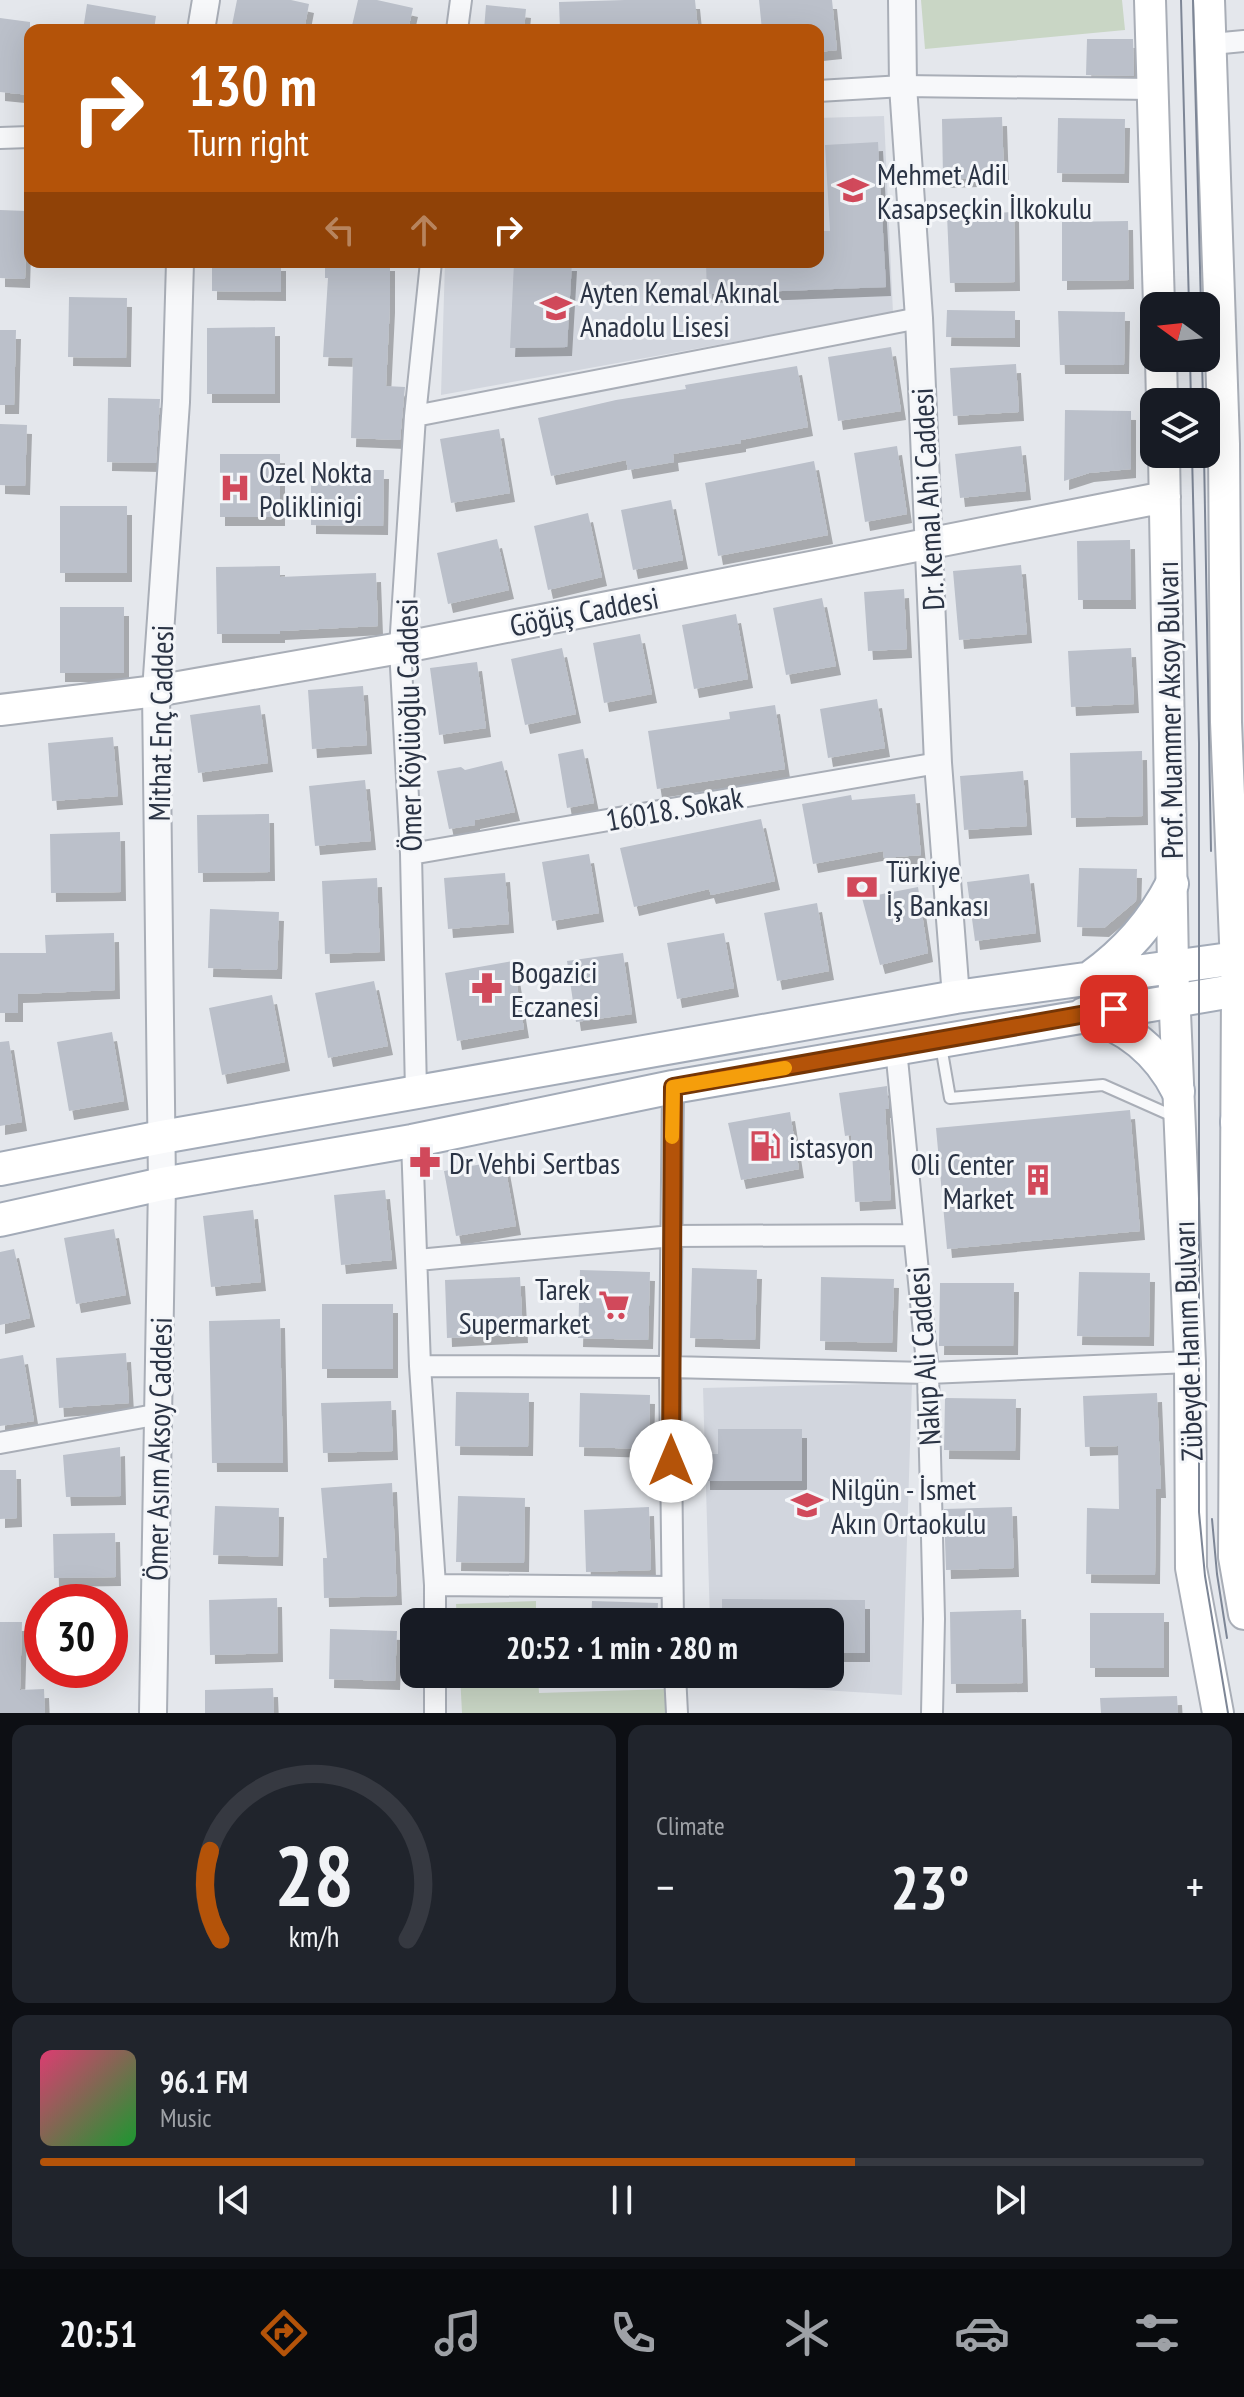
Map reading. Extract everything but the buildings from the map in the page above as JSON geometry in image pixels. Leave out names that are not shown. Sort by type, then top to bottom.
[{"type":"main road","points":[[1150,0],[1159,292]]},
{"type":"main road","name":"Prof. Muammer Aksoy Bulvarı","points":[[1209,0],[1234,442],[1226,722],[1239,891],[1240,973]]},
{"type":"main road","name":"Prof. Muammer Aksoy Bulvarı","points":[[1164,468],[1173,966]]},
{"type":"main road","name":"Göğüş Caddesi","points":[[0,710],[156,691],[400,648],[1165,497]]},
{"type":"main road","points":[[1089,978],[1136,938],[1150,922],[1172,884]]},
{"type":"main road","points":[[0,1169],[162,1137],[956,997],[1173,966],[1240,973]]},
{"type":"main road","name":"Zübeyde Hanım Bulvarı","points":[[1173,966],[1190,1362],[1191,1568],[1218,1713]]},
{"type":"main road","points":[[0,1220],[162,1184],[412,1141],[673,1087],[1174,999],[1240,973]]},
{"type":"main road","name":"Zübeyde Hanım Bulvarı","points":[[1240,973],[1239,1557],[1244,1614]]},
{"type":"main road","points":[[1084,1014],[1115,1025],[1143,1044],[1163,1065],[1179,1105]]},
{"type":"street","points":[[202,24],[206,0]]},
{"type":"street","points":[[458,24],[461,0]]},
{"type":"street","name":"Dr. Kemal Ahi Caddesi","points":[[902,0],[903,86],[919,318],[938,763],[956,997]]},
{"type":"street","points":[[1212,44],[1244,41]]},
{"type":"street","points":[[824,91],[903,86],[1152,89]]},
{"type":"street","points":[[0,138],[24,137]]},
{"type":"street","name":"Mithat Enç Caddesi","points":[[162,1184],[156,691],[176,402],[180,268]]},
{"type":"street","name":"Ömer Köylüoğlu Caddesi","points":[[416,1092],[411,854],[400,648],[415,416],[430,268]]},
{"type":"street","points":[[415,416],[919,318]]},
{"type":"street","name":"16018. Sokak","points":[[411,854],[938,763]]},
{"type":"street","name":"Nakıp Ali Caddesi","points":[[896,1049],[928,1373],[934,1619],[932,1713]]},
{"type":"street","points":[[672,1608],[670,1367],[673,1087]]},
{"type":"street","points":[[412,1141],[420,1366],[435,1608]]},
{"type":"street","name":"Ömer Asım Aksoy Caddesi","points":[[153,1713],[162,1184]]},
{"type":"street","points":[[418,1260],[672,1236],[914,1235]]},
{"type":"street","points":[[420,1366],[670,1367],[928,1373],[1190,1362]]},
{"type":"street","points":[[0,1443],[160,1414]]},
{"type":"street","points":[[435,1585],[671,1587]]},
{"type":"street","points":[[435,1688],[435,1713]]},
{"type":"street","points":[[676,1688],[677,1713]]},
{"type":"lane","points":[[940,1040],[950,1098],[1103,1085],[1179,1105]]},
{"type":"shaded area","points":[[884,116],[893,313],[441,395],[445,268],[824,268],[824,118]]},
{"type":"shaded area","name":"Nilgün - İsmet Akın Ortaokulu","points":[[912,1383],[902,1695],[791,1688],[844,1688],[844,1608],[710,1608],[703,1388]]},
{"type":"green space","points":[[921,0],[1122,0],[1125,30],[925,49]]},
{"type":"green space","points":[[536,1601],[536,1608],[456,1608],[456,1604]]},
{"type":"green space","points":[[461,1688],[539,1688],[539,1693],[669,1689],[670,1713],[462,1713]]},
{"type":"tram line","points":[[1181,0],[1189,292]]},
{"type":"tram line","points":[[1193,0],[1201,292]]},
{"type":"tram line","points":[[1190,372],[1191,388]]},
{"type":"tram line","points":[[1202,372],[1203,388]]},
{"type":"tram line","points":[[1192,468],[1199,743],[1199,1512],[1205,1576],[1228,1713]]},
{"type":"tram line","points":[[1204,468],[1211,851]]},
{"type":"tram line","points":[[1212,1519],[1227,1638]]},
{"type":"slow traffic","points":[[672,1137],[673,1087],[785,1068]]},
{"type":"place","name":"Mehmet Adil Kasapseçkin İlkokulu","points":[[853,190]]},
{"type":"place","name":"Ayten Kemal Akınal Anadolu Lisesi","points":[[556,308]]},
{"type":"place","name":"Ozel Nokta Poliklinigi","points":[[235,488]]},
{"type":"place","name":"Türkiye İş Bankası","points":[[862,887]]},
{"type":"place","name":"Bogazici Eczanesi","points":[[487,988]]},
{"type":"place","name":"istasyon","points":[[765,1146]]},
{"type":"place","name":"Dr Vehbi Sertbas","points":[[425,1162]]},
{"type":"place","name":"Oli Center Market","points":[[1038,1180]]},
{"type":"place","name":"Tarek Supermarket","points":[[614,1305]]},
{"type":"place","name":"Nilgün - İsmet Akın Ortaokulu","points":[[807,1505]]},
{"type":"route","points":[[671,1461],[673,1087],[1114,1009]]}]
